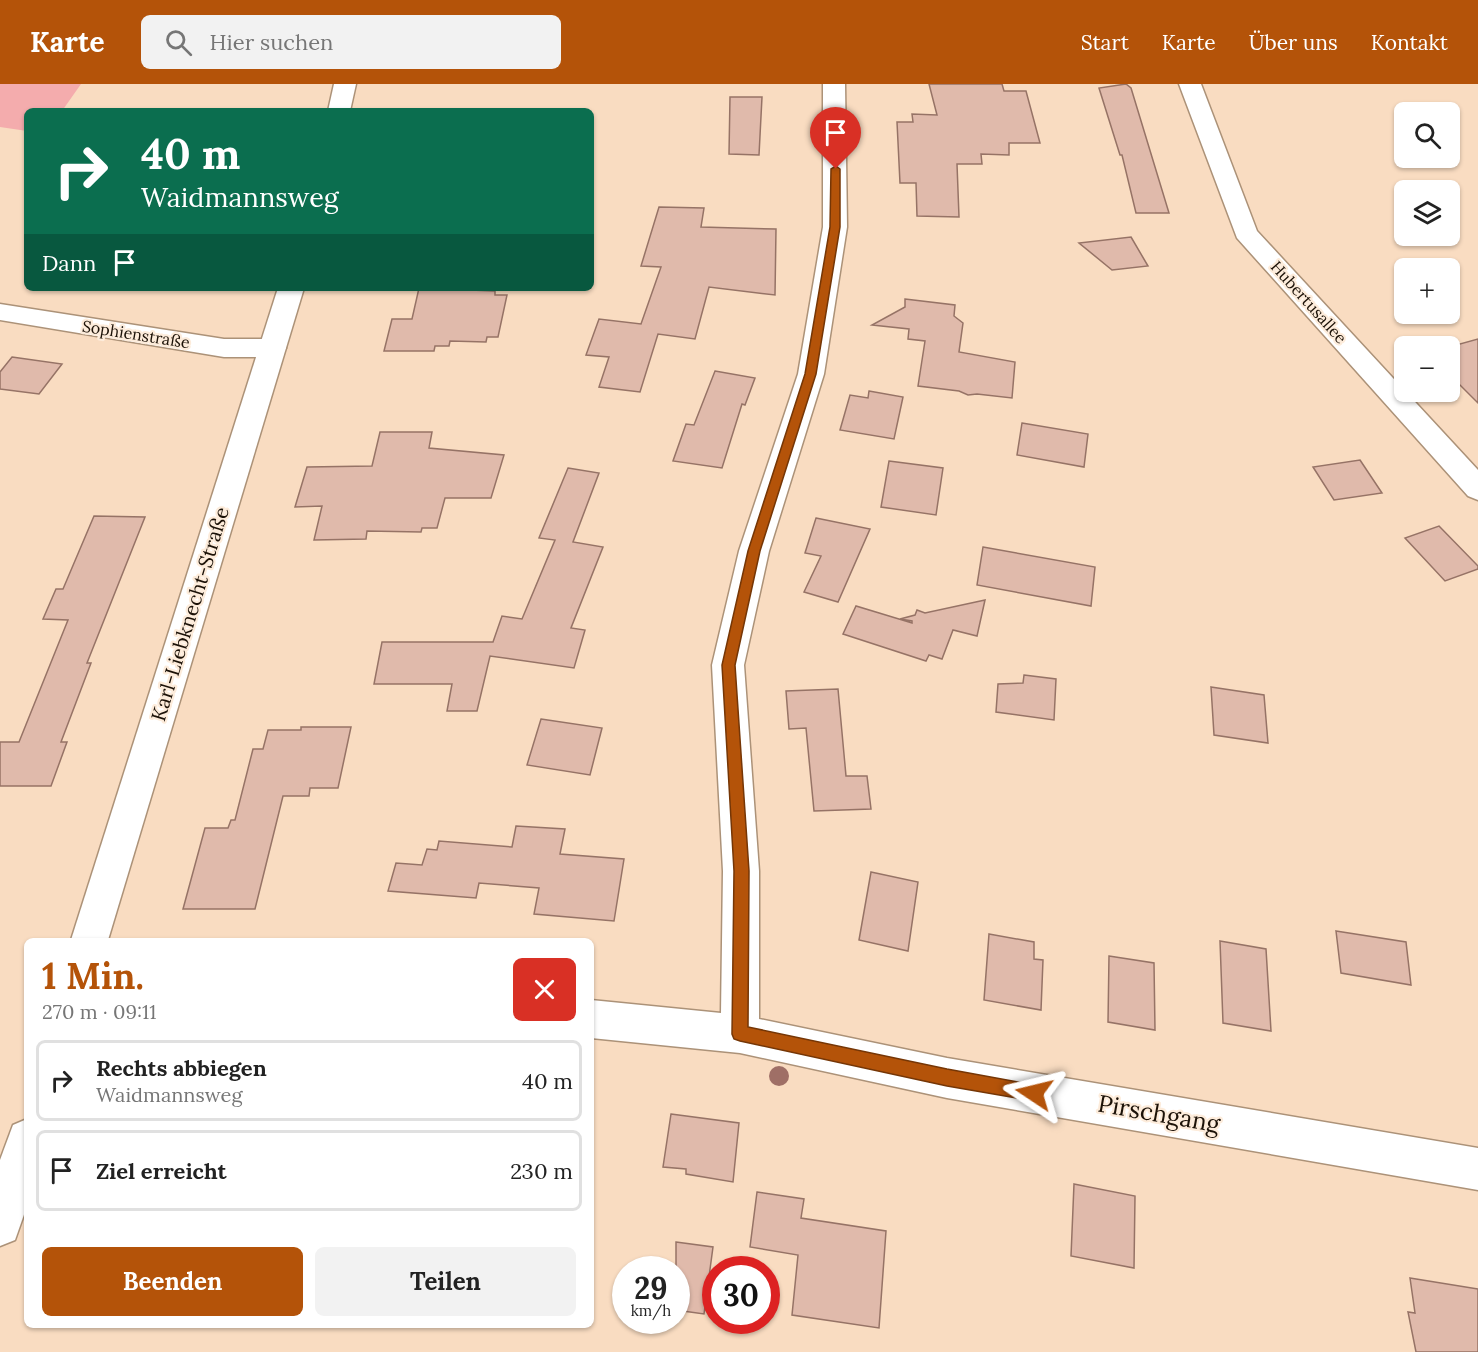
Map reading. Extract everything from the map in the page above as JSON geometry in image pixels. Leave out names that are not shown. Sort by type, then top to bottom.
[{"type":"street","points":[[340,108],[345,84]]},
{"type":"street","points":[[740,1034],[741,871],[728,665],[754,551],[811,374],[835,227],[834,84]]},
{"type":"street","name":"Hubertusallee","points":[[1190,84],[1246,233],[1478,489]]},
{"type":"street","name":"Karl-Liebknecht-Straße","points":[[90,938],[290,291]]},
{"type":"street","name":"Sophienstraße","points":[[0,312],[224,348],[273,348]]},
{"type":"street","name":"Pirschgang","points":[[594,1019],[740,1034],[947,1078],[1478,1169]]},
{"type":"street","points":[[0,1224],[24,1148]]},
{"type":"shaded area","points":[[0,84],[81,84],[64,108],[24,108],[24,131],[0,127]]},
{"type":"building","points":[[929,84],[1002,84],[1004,91],[1026,91],[1040,143],[1009,143],[1009,155],[981,154],[982,164],[957,164],[959,217],[917,216],[916,183],[900,183],[897,122],[913,122],[912,114],[937,115]]},
{"type":"building","points":[[1126,84],[1131,88],[1169,213],[1136,213],[1122,155],[1120,155],[1099,88]]},
{"type":"building","points":[[730,97],[762,97],[759,155],[729,154]]},
{"type":"building","points":[[659,207],[704,208],[701,227],[776,229],[775,295],[709,287],[695,339],[658,334],[640,392],[599,387],[609,357],[586,355],[599,319],[641,324],[661,267],[641,266]]},
{"type":"building","points":[[1131,237],[1148,266],[1112,270],[1079,243]]},
{"type":"building","points":[[418,291],[495,291],[495,295],[507,295],[498,337],[487,337],[486,342],[450,341],[449,346],[435,346],[434,351],[384,351],[392,319],[412,319]]},
{"type":"building","points":[[905,299],[955,305],[954,316],[963,323],[959,352],[1015,362],[1012,398],[968,395],[959,391],[918,386],[925,341],[908,339],[909,329],[872,325],[905,307]]},
{"type":"building","points":[[1478,339],[1478,403],[1460,385],[1460,344]]},
{"type":"building","points":[[12,357],[62,364],[39,394],[0,389],[0,372]]},
{"type":"building","points":[[715,371],[755,378],[745,405],[742,404],[722,468],[673,461],[686,424],[694,425]]},
{"type":"building","points":[[869,391],[903,397],[894,439],[840,430],[850,395],[868,398]]},
{"type":"building","points":[[1022,423],[1088,434],[1084,467],[1017,455]]},
{"type":"building","points":[[380,432],[432,432],[429,448],[504,455],[491,498],[445,498],[437,528],[422,528],[421,532],[367,531],[366,539],[314,540],[322,506],[295,507],[307,467],[372,466]]},
{"type":"building","points":[[1360,460],[1382,493],[1334,500],[1313,467]]},
{"type":"building","points":[[889,461],[943,468],[936,515],[881,507]]},
{"type":"building","points":[[568,468],[599,473],[573,542],[603,547],[571,628],[585,630],[574,668],[490,656],[477,711],[447,711],[452,684],[374,684],[382,642],[493,642],[502,616],[522,619],[555,540],[539,538]]},
{"type":"building","points":[[94,516],[145,517],[87,663],[91,663],[61,742],[67,742],[51,786],[0,786],[0,742],[19,742],[68,620],[43,619],[56,589],[63,589]]},
{"type":"building","points":[[816,518],[870,529],[838,602],[804,592],[821,556],[805,553]]},
{"type":"building","points":[[1439,526],[1478,566],[1478,569],[1445,581],[1405,538]]},
{"type":"building","points":[[983,547],[1095,567],[1091,606],[977,585]]},
{"type":"building","points":[[985,600],[977,636],[953,630],[942,659],[929,655],[926,661],[843,634],[856,606],[912,623],[912,621],[900,619],[915,615],[917,610],[925,613]]},
{"type":"building","points":[[1024,675],[1056,679],[1054,720],[996,712],[998,684],[1023,683]]},
{"type":"building","points":[[1211,687],[1264,695],[1268,743],[1214,735]]},
{"type":"building","points":[[838,689],[846,776],[867,776],[871,809],[814,811],[806,728],[789,729],[786,691]]},
{"type":"building","points":[[541,719],[602,728],[590,775],[527,765]]},
{"type":"building","points":[[301,727],[351,727],[338,788],[310,788],[309,796],[283,796],[255,909],[183,909],[205,828],[228,828],[231,820],[235,820],[253,749],[263,749],[268,730],[301,730]]},
{"type":"building","points":[[516,826],[565,829],[560,854],[624,859],[614,921],[534,914],[539,888],[479,883],[476,898],[388,891],[396,863],[422,865],[427,849],[437,850],[439,841],[512,847]]},
{"type":"building","points":[[871,872],[918,882],[908,951],[859,940]]},
{"type":"building","points":[[1336,931],[1406,942],[1411,985],[1341,973]]},
{"type":"building","points":[[989,934],[1034,942],[1034,959],[1043,960],[1041,1010],[984,1000]]},
{"type":"building","points":[[1220,941],[1266,949],[1271,1031],[1223,1023]]},
{"type":"building","points":[[1109,956],[1154,963],[1155,1030],[1108,1022]]},
{"type":"building","points":[[671,1114],[739,1123],[733,1182],[686,1174],[686,1169],[663,1167]]},
{"type":"building","points":[[1074,1184],[1135,1196],[1134,1268],[1071,1256]]},
{"type":"building","points":[[757,1192],[804,1199],[801,1218],[886,1231],[879,1328],[792,1315],[798,1255],[750,1247]]},
{"type":"building","points":[[676,1242],[713,1247],[712,1256],[702,1256],[702,1314],[690,1312],[690,1256],[676,1256]]},
{"type":"building","points":[[1410,1278],[1478,1289],[1478,1352],[1416,1352],[1408,1312],[1415,1313]]},
{"type":"route","points":[[836,169],[835,227],[811,374],[754,551],[728,665],[741,871],[740,1034],[947,1078],[1034,1093]]}]
